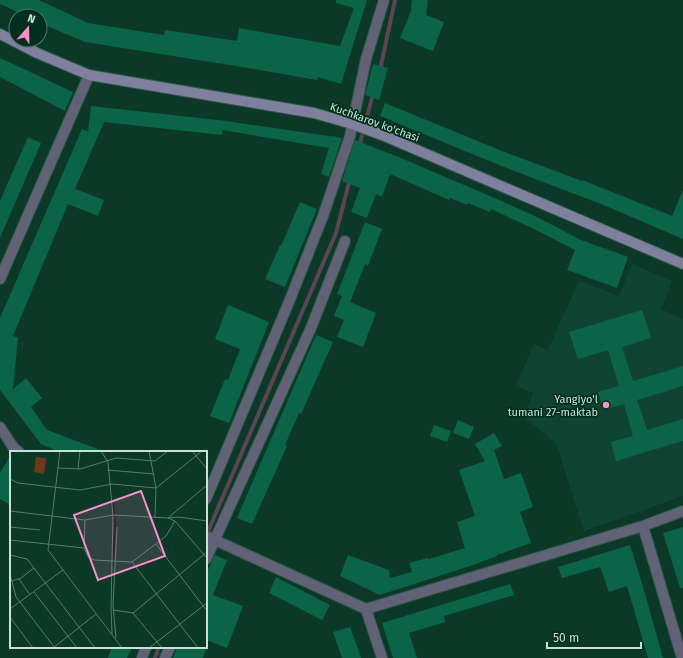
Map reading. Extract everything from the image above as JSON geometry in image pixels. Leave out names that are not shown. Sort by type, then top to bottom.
[{"type":"main road","name":"Kuchkarov ko'chasi","points":[[0,34],[37,53],[89,75],[280,106],[314,113],[352,124],[382,135],[683,264]]},
{"type":"street","points":[[207,497],[289,302],[323,216],[350,136],[366,59],[384,0]]},
{"type":"street","points":[[0,279],[89,75]]},
{"type":"street","points":[[207,555],[211,538],[311,328],[345,241]]},
{"type":"street","points":[[0,427],[13,447],[18,451]]},
{"type":"street","points":[[211,538],[366,609],[643,526],[683,511]]},
{"type":"street","points":[[643,526],[682,658]]},
{"type":"street","points":[[366,609],[382,658]]},
{"type":"street","points":[[142,658],[146,648]]},
{"type":"street","points":[[165,658],[170,648]]},
{"type":"shaded area","name":"Yangiyo'l tumani 27-maktab","points":[[632,264],[672,281],[661,309],[683,319],[683,496],[584,531],[556,443],[524,417],[533,393],[516,386],[534,344],[548,350],[579,281],[619,296]]},
{"type":"building","points":[[0,0],[39,0],[88,23],[164,35],[165,30],[237,41],[239,28],[340,46],[354,8],[336,3],[336,0],[367,0],[341,84],[318,77],[317,80],[85,42],[48,26],[48,8],[9,8],[0,4]]},
{"type":"building","points":[[412,0],[428,0],[426,15],[444,22],[433,51],[400,38],[411,11]]},
{"type":"building","points":[[0,58],[73,92],[65,111],[0,77]]},
{"type":"building","points":[[373,64],[388,68],[379,100],[365,95]]},
{"type":"building","points":[[385,103],[502,151],[582,180],[672,216],[683,190],[683,239],[606,206],[499,165],[380,116]]},
{"type":"building","points":[[91,106],[226,121],[342,138],[329,177],[321,174],[329,148],[222,130],[222,135],[104,122],[75,189],[104,200],[98,216],[68,204],[13,336],[18,338],[13,389],[26,378],[42,398],[31,407],[47,430],[103,451],[58,451],[41,444],[0,390],[0,318],[82,129],[88,132]]},
{"type":"building","points":[[28,137],[41,143],[0,238],[0,201]]},
{"type":"building","points":[[355,140],[497,199],[537,217],[581,240],[628,257],[617,288],[567,270],[575,250],[532,228],[491,209],[490,212],[468,203],[467,205],[450,198],[449,200],[390,174],[382,197],[376,194],[367,218],[351,212],[360,188],[342,181]]},
{"type":"building","points":[[300,202],[317,209],[285,287],[265,279]]},
{"type":"building","points":[[365,222],[382,229],[368,266],[365,264],[350,302],[376,313],[363,347],[337,337],[344,320],[334,316],[342,296],[337,294]]},
{"type":"building","points":[[228,305],[269,322],[229,423],[210,416],[225,379],[228,380],[240,349],[215,339]]},
{"type":"building","points":[[642,310],[651,338],[622,347],[633,381],[683,366],[683,386],[637,400],[647,430],[683,419],[683,441],[616,461],[611,442],[633,436],[624,404],[604,410],[598,392],[619,386],[608,350],[578,359],[569,332]]},
{"type":"building","points":[[316,335],[333,342],[301,414],[299,413],[285,445],[287,446],[252,524],[237,518]]},
{"type":"building","points":[[458,420],[474,427],[469,439],[453,433]]},
{"type":"building","points":[[434,425],[451,431],[447,442],[430,436]]},
{"type":"building","points":[[494,433],[502,446],[494,450],[504,479],[521,473],[533,507],[520,512],[531,543],[473,565],[380,595],[340,576],[348,555],[389,570],[390,578],[412,572],[409,563],[429,559],[465,548],[457,522],[475,516],[459,470],[485,461],[475,444]]},
{"type":"building","points":[[10,456],[10,504],[0,499],[0,473]]},
{"type":"building","points":[[683,527],[683,588],[680,588],[663,533]]},
{"type":"building","points":[[630,545],[663,658],[648,658],[627,586],[609,592],[600,567],[562,578],[558,567]]},
{"type":"building","points":[[215,555],[227,560],[213,595],[243,606],[227,648],[207,640],[207,572]]},
{"type":"building","points":[[276,577],[330,605],[322,620],[269,593]]},
{"type":"building","points":[[510,584],[514,595],[444,616],[445,622],[409,633],[417,658],[393,658],[382,623]]},
{"type":"building","points":[[350,627],[361,658],[342,658],[333,632]]},
{"type":"building","points":[[112,648],[132,648],[127,658],[108,658]]},
{"type":"building","points":[[177,648],[207,648],[203,658],[173,658]]},
{"type":"waterway","points":[[380,70],[395,0]]},
{"type":"waterway","points":[[359,147],[373,94]]},
{"type":"waterway","points":[[207,534],[336,233],[350,179]]},
{"type":"waterway","points":[[155,658],[159,648]]},
{"type":"place","name":"Yangiyo'l tumani 27-maktab","points":[[606,405]]}]
